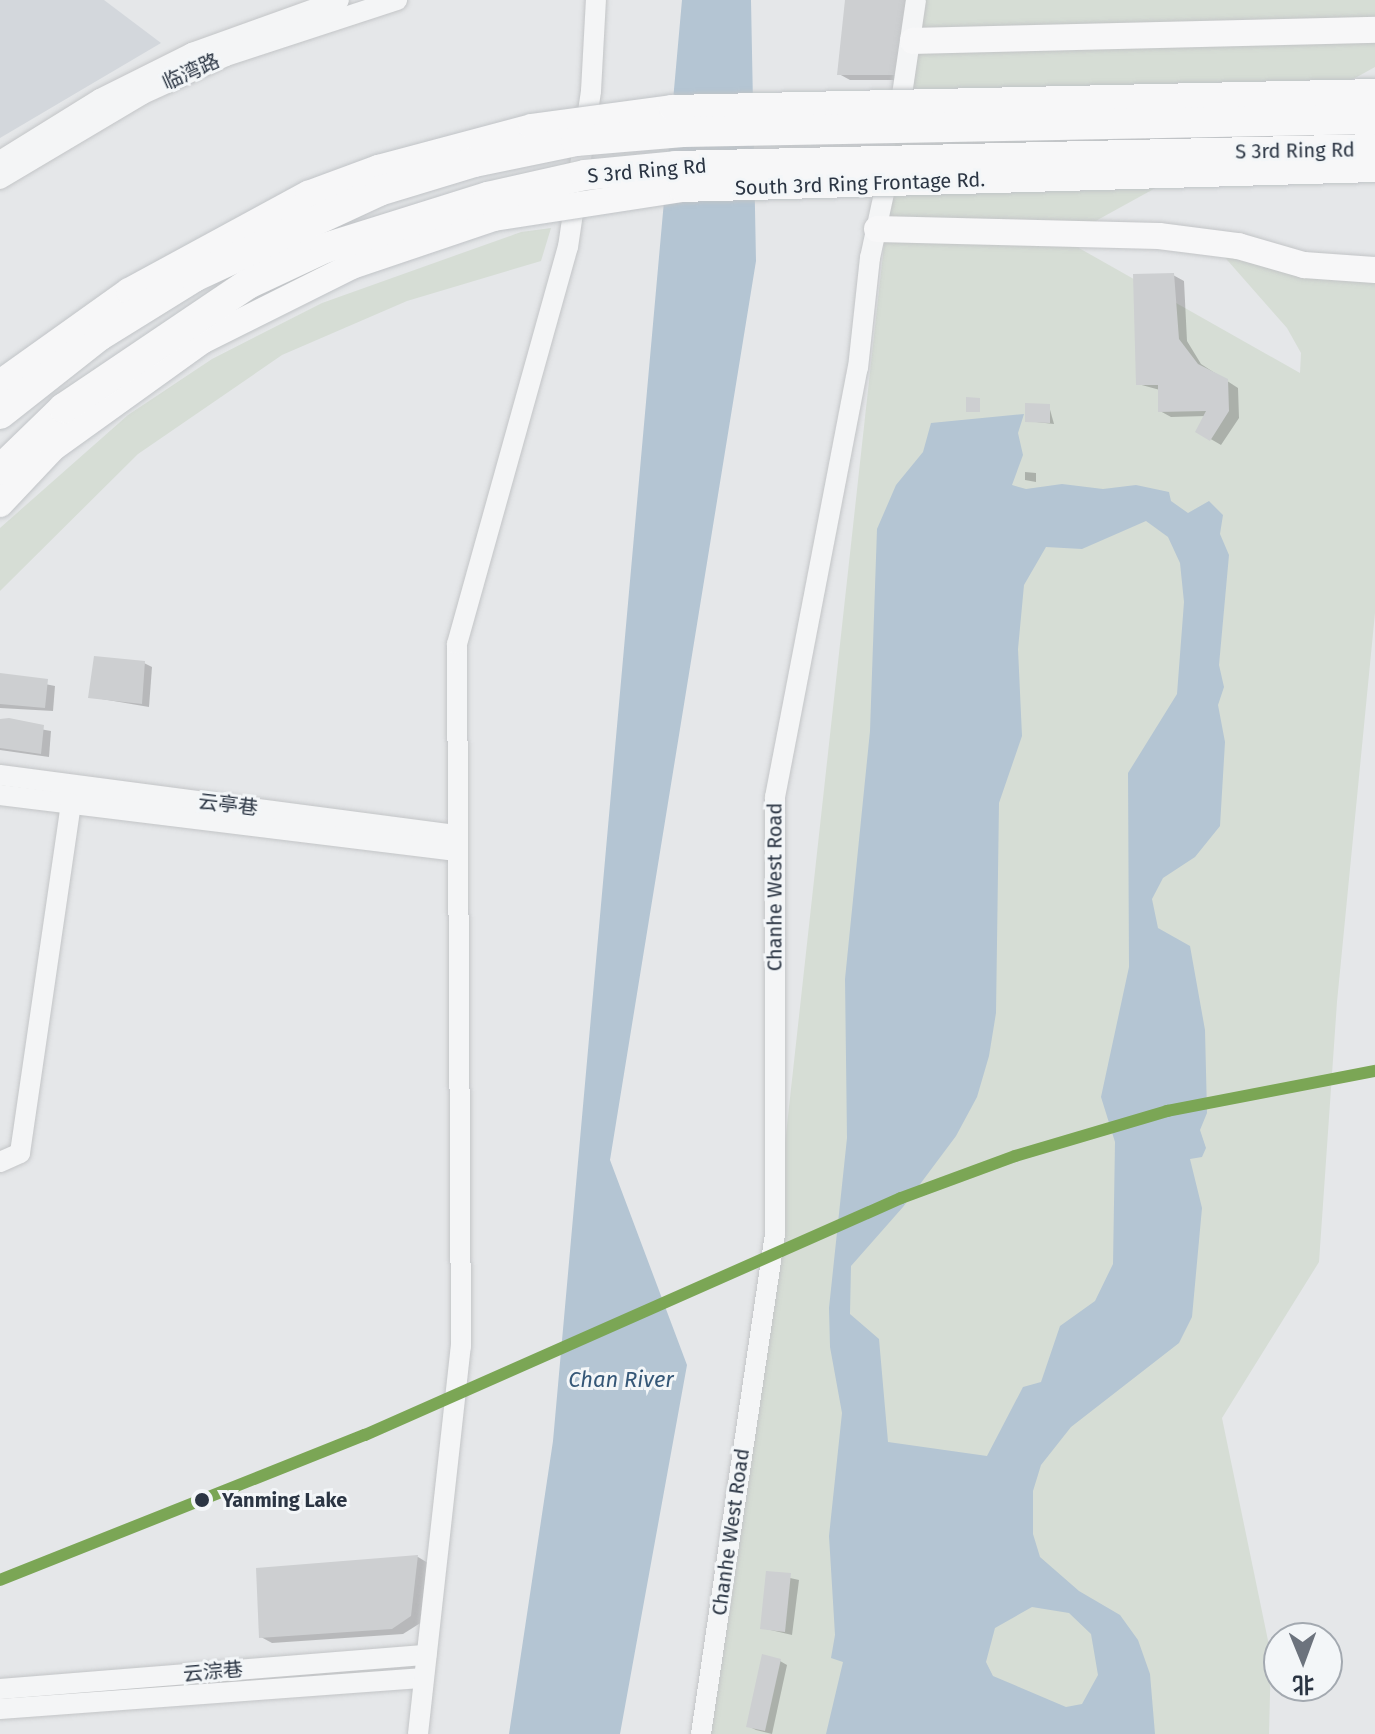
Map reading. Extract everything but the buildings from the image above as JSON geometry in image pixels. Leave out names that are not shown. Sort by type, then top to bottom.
[{"type":"highway","name":"S 3rd Ring Rd","points":[[0,414],[99,336],[194,277],[379,191],[474,162],[576,141],[683,132],[1375,119]]},
{"type":"highway","name":"S 3rd Ring Rd","points":[[0,470],[64,408],[248,284],[325,248],[488,197],[585,175],[676,166],[1375,149]]},
{"type":"main road","points":[[913,41],[1375,30]]},
{"type":"main road","points":[[0,383],[129,291],[308,194],[378,168],[532,127],[672,108],[1375,92]]},
{"type":"main road","name":"South 3rd Ring Frontage Rd.","points":[[0,504],[53,448],[202,341],[352,266],[494,218],[681,189],[1375,169]]},
{"type":"main road","points":[[877,229],[1159,236],[1238,246],[1304,265],[1375,270]]},
{"type":"street","name":"临湾路","points":[[0,161],[100,99],[192,53],[339,0]]},
{"type":"street","name":"临湾路","points":[[0,179],[143,94],[212,63],[321,21],[397,0]]},
{"type":"street","points":[[418,1734],[461,1347],[455,843],[457,644],[568,247],[591,91],[596,0]]},
{"type":"street","name":"Chanhe West Road","points":[[701,1734],[775,1234],[775,797],[858,368],[877,229],[913,41],[916,0]]},
{"type":"street","name":"云亭巷","points":[[0,775],[455,843]]},
{"type":"street","points":[[0,795],[455,843]]},
{"type":"street","points":[[0,1162],[20,1153],[71,804]]},
{"type":"street","name":"云淙巷","points":[[0,1689],[427,1655]]},
{"type":"street","name":"云淙巷","points":[[0,1709],[424,1678]]},
{"type":"shaded area","points":[[0,0],[104,0],[161,43],[0,138]]},
{"type":"shaded area","points":[[911,0],[1375,0],[1375,67],[1063,239],[1300,373],[1301,353],[1287,328],[1221,253],[1375,278],[1375,613],[1337,1002],[1319,1262],[1222,1418],[1264,1622],[1263,1702],[1270,1702],[1269,1734],[703,1734],[775,1234]]},
{"type":"shaded area","points":[[551,228],[541,261],[407,301],[282,355],[138,454],[0,591],[0,528],[128,415],[212,359],[322,303],[521,232]]},
{"type":"water","name":"Chan River","points":[[682,0],[751,0],[756,261],[610,1160],[687,1365],[620,1734],[509,1734],[553,1441]]},
{"type":"water","points":[[1024,414],[1018,433],[1023,455],[1012,485],[1026,489],[1062,484],[1103,489],[1136,485],[1169,492],[1171,501],[1188,513],[1209,501],[1223,515],[1220,534],[1229,555],[1219,665],[1224,687],[1218,705],[1225,742],[1220,826],[1195,857],[1163,878],[1152,899],[1158,928],[1190,946],[1205,1030],[1207,1113],[1200,1130],[1206,1148],[1202,1157],[1190,1159],[1202,1208],[1192,1317],[1179,1343],[1071,1427],[1041,1465],[1033,1491],[1033,1534],[1040,1557],[1079,1591],[1120,1615],[1138,1640],[1150,1674],[1155,1734],[826,1734],[843,1662],[831,1658],[835,1635],[829,1536],[842,1413],[830,1347],[829,1308],[847,1138],[845,979],[870,731],[877,529],[896,485],[923,452],[931,423]],"holes":[[[1146,521],[1168,537],[1180,563],[1184,602],[1177,694],[1128,773],[1129,967],[1101,1097],[1115,1142],[1113,1264],[1095,1301],[1060,1326],[1041,1382],[1023,1387],[987,1456],[888,1442],[879,1339],[850,1314],[851,1266],[903,1207],[956,1136],[977,1097],[989,1056],[996,1013],[999,803],[1022,736],[1018,649],[1024,585],[1046,547],[1082,549]],[[1032,1607],[1069,1613],[1091,1634],[1098,1675],[1082,1704],[1066,1707],[993,1676],[986,1662],[995,1628]]]},
{"type":"transit line","points":[[0,1580],[365,1435],[901,1198],[1015,1156],[1167,1111],[1375,1071]]},
{"type":"place","name":"Yanming Lake","points":[[202,1500]]}]
